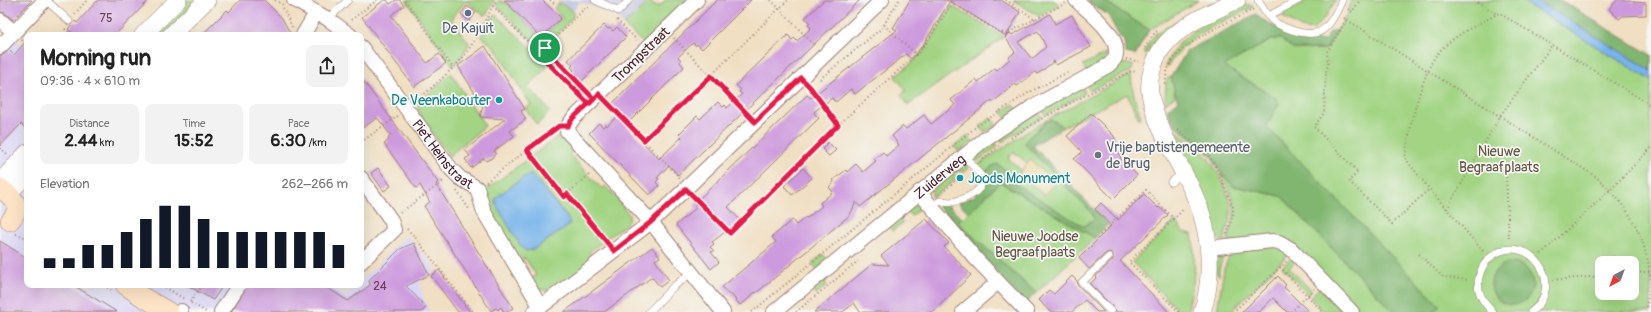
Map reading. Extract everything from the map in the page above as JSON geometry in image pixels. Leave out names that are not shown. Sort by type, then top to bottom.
[{"type":"main road","points":[[129,288],[141,296],[181,310]]},
{"type":"main road","points":[[147,288],[181,310]]},
{"type":"street","points":[[0,47],[46,0]]},
{"type":"street","points":[[146,32],[178,0]]},
{"type":"street","points":[[174,32],[207,0]]},
{"type":"street","name":"Trompstraat","points":[[568,126],[573,118],[697,0]]},
{"type":"street","points":[[537,309],[651,222],[755,122],[805,83],[824,56],[882,0]]},
{"type":"street","name":"Zuiderweg","points":[[774,312],[985,138],[1033,107],[1109,66],[1115,57],[1115,40],[1104,26],[1076,0]]},
{"type":"street","points":[[288,2],[322,16],[347,32]]},
{"type":"street","points":[[1202,312],[1209,277],[1208,248],[1203,218],[1182,180],[1156,114],[1150,93],[1150,77],[1163,46],[1173,36],[1230,2]]},
{"type":"street","points":[[306,32],[322,16]]},
{"type":"street","points":[[0,20],[14,32]]},
{"type":"street","name":"Piet Heinstraat","points":[[364,51],[451,168],[460,178],[477,188],[484,212],[537,309]]},
{"type":"street","points":[[568,126],[567,131],[651,222],[723,312]]},
{"type":"street","points":[[11,207],[24,163]]},
{"type":"street","points":[[11,207],[24,181]]},
{"type":"street","points":[[364,182],[393,225],[364,259]]},
{"type":"street","points":[[920,192],[955,236],[1027,312]]},
{"type":"street","points":[[1208,248],[1272,241],[1286,245],[1352,312]]},
{"type":"street","points":[[963,312],[998,282]]},
{"type":"street","points":[[221,312],[237,288]]},
{"type":"lane","points":[[46,0],[69,21]]},
{"type":"lane","points":[[322,16],[348,0]]},
{"type":"lane","points":[[594,0],[619,10],[629,0]]},
{"type":"lane","points":[[1268,16],[1299,0]]},
{"type":"lane","points":[[1260,3],[1268,16],[1274,22],[1305,34],[1320,31],[1336,13],[1341,2]]},
{"type":"lane","points":[[930,204],[939,201],[950,202],[965,198],[980,188],[983,181],[982,177],[964,155]]},
{"type":"lane","points":[[1493,312],[1484,309],[1479,290],[1478,281],[1484,265],[1495,254],[1509,250],[1519,250],[1536,259],[1543,269],[1546,280],[1546,290],[1543,299],[1538,307],[1531,312]]},
{"type":"lane","points":[[1109,257],[1082,282],[1111,312]]},
{"type":"lane","points":[[649,312],[673,287],[692,272]]},
{"type":"path","points":[[69,21],[87,0]]},
{"type":"path","points":[[347,32],[354,18],[377,0]]},
{"type":"path","points":[[405,0],[453,68]]},
{"type":"path","points":[[364,140],[408,110],[453,68],[474,41],[493,6],[498,0]]},
{"type":"path","points":[[550,0],[556,5]]},
{"type":"path","points":[[771,0],[824,56]]},
{"type":"path","points":[[644,140],[788,0]]},
{"type":"path","points":[[838,125],[805,83],[882,28],[899,0]]},
{"type":"path","points":[[947,0],[999,32],[1006,34],[1072,0]]},
{"type":"path","points":[[1006,0],[1035,19]]},
{"type":"path","points":[[1341,2],[1352,12],[1360,0]]},
{"type":"path","points":[[1474,0],[1552,44],[1651,105]]},
{"type":"path","points":[[288,2],[292,27],[299,32]]},
{"type":"path","points":[[493,6],[538,53],[644,140],[730,233],[838,125],[917,55],[926,44],[952,3]]},
{"type":"path","points":[[1168,69],[1174,59],[1189,43],[1260,3]]},
{"type":"path","points":[[538,53],[545,48],[586,7],[592,9]]},
{"type":"path","points":[[1336,13],[1594,176],[1610,190],[1625,207],[1637,228],[1646,249],[1651,280],[1645,312]]},
{"type":"path","points":[[1490,258],[1429,190],[1405,158],[1415,107],[1428,70],[1438,53],[1458,36],[1497,14]]},
{"type":"path","points":[[616,20],[639,42],[644,52]]},
{"type":"path","points":[[1346,20],[1327,52],[1328,65],[1326,72],[1324,113],[1314,127],[1358,172],[1349,181],[1392,224],[1429,190]]},
{"type":"path","points":[[884,25],[917,55]]},
{"type":"path","points":[[666,30],[755,122]]},
{"type":"path","points":[[1447,209],[1500,116],[1552,44]]},
{"type":"path","points":[[545,48],[594,99]]},
{"type":"path","points":[[1009,140],[1088,93],[1131,71],[1137,72]]},
{"type":"path","points":[[477,188],[559,126],[568,126]]},
{"type":"path","name":"Zuiderweg","points":[[974,167],[1002,144]]},
{"type":"path","points":[[0,148],[9,156]]},
{"type":"path","points":[[1536,259],[1610,190],[1651,148]]},
{"type":"path","points":[[527,150],[564,197],[599,165]]},
{"type":"path","points":[[1506,172],[1509,250]]},
{"type":"path","name":"Zuiderweg","points":[[930,204],[956,181],[956,176]]},
{"type":"path","points":[[393,225],[448,177]]},
{"type":"path","points":[[1100,235],[1146,190],[1174,219]]},
{"type":"path","points":[[567,194],[614,251]]},
{"type":"path","points":[[1179,312],[1129,262],[1184,209]]},
{"type":"path","points":[[393,225],[407,229],[414,236],[473,312]]},
{"type":"path","points":[[1233,312],[1295,253]]},
{"type":"path","points":[[1419,254],[1443,277],[1478,281]]},
{"type":"path","points":[[1280,267],[1323,312]]},
{"type":"path","points":[[1639,273],[1650,272]]},
{"type":"path","points":[[1546,280],[1595,276]]},
{"type":"path","points":[[1291,312],[1322,281]]},
{"type":"path","points":[[181,310],[200,288]]},
{"type":"shaded area","points":[[557,0],[649,0],[624,25],[612,13],[580,2],[573,11]]},
{"type":"shaded area","points":[[13,38],[24,48],[24,288],[336,288],[347,295],[354,288],[364,288],[364,278],[407,235],[435,269],[419,284],[429,312],[0,312],[0,52]]},
{"type":"green space","points":[[186,0],[199,0],[166,32],[153,32]]},
{"type":"green space","points":[[406,0],[495,0],[485,16],[466,1],[451,19],[469,43],[461,58],[453,66]]},
{"type":"green space","points":[[500,0],[511,7],[541,38],[562,18],[554,8],[560,3],[573,11],[573,17],[547,46],[541,49],[496,5]]},
{"type":"green space","points":[[665,0],[688,0],[644,44],[624,25],[649,2],[655,6],[660,6]]},
{"type":"green space","points":[[1013,0],[1053,0],[1060,5],[1039,16]]},
{"type":"green space","points":[[1086,0],[1103,0],[1149,30],[1135,55],[1126,53],[1124,41],[1120,37],[1108,15]]},
{"type":"green space","points":[[1103,0],[1199,0],[1149,30]]},
{"type":"green space","points":[[1309,0],[1336,0],[1325,17],[1313,30],[1301,28],[1283,17],[1284,13]]},
{"type":"green space","name":"Nieuwe Begraafplaats","points":[[1351,0],[1520,0],[1651,80],[1651,312],[1433,312],[1439,306],[1266,126],[1279,104],[1276,98],[1223,66],[1273,39],[1281,39],[1293,49],[1326,49],[1348,13]]},
{"type":"green space","points":[[1535,0],[1560,0],[1651,55],[1651,70]]},
{"type":"green space","points":[[1213,2],[1214,4],[1160,35],[1146,54],[1144,53],[1157,32]]},
{"type":"green space","points":[[1246,5],[1253,7],[1217,24],[1195,37],[1176,55],[1168,66],[1165,66],[1172,53],[1189,35],[1209,22]]},
{"type":"green space","points":[[952,6],[1004,37],[908,105],[901,95],[906,90],[895,77],[914,61],[925,49]]},
{"type":"green space","points":[[1256,14],[1261,19],[1296,38],[1324,41],[1330,32],[1338,30],[1326,49],[1293,49],[1281,39],[1273,39],[1224,66],[1276,98],[1279,104],[1266,126],[1440,306],[1433,312],[1394,312],[1281,196],[1233,186],[1220,171],[1212,157],[1172,121],[1167,109],[1178,102],[1171,77],[1187,51]]},
{"type":"green space","points":[[496,15],[549,65],[528,87],[550,111],[537,125],[525,109],[531,105],[495,48],[481,36],[490,19]]},
{"type":"green space","points":[[543,50],[546,51],[585,91],[583,94],[541,52]]},
{"type":"green space","points":[[1107,53],[1105,60],[1087,72],[1083,65]]},
{"type":"green space","points":[[1120,63],[1133,65],[1132,70],[1090,91],[1086,84]]},
{"type":"green space","points":[[451,73],[485,126],[449,156],[418,112],[419,103]]},
{"type":"green space","points":[[1131,74],[1134,96],[1141,116],[1139,119],[1127,94],[1063,127],[1060,124],[1045,122],[1026,141],[1025,144],[1091,212],[1094,218],[1084,226],[1014,183],[1012,176],[992,166],[985,172],[976,166],[1037,125]],"holes":[[[1014,152],[1027,163],[1030,160],[1019,173],[1021,170],[1008,158]]]},
{"type":"green space","points":[[1168,78],[1172,78],[1175,96],[1165,103],[1166,82]]},
{"type":"green space","points":[[1082,86],[1085,93],[1046,115],[1041,108]]},
{"type":"green space","points":[[1013,104],[1018,110],[1006,118],[1002,111]]},
{"type":"green space","points":[[1037,110],[1042,117],[1002,142],[997,136]]},
{"type":"green space","points":[[1166,117],[1178,133],[1208,158],[1224,185],[1231,206],[1230,220],[1225,242],[1212,235],[1163,118]]},
{"type":"green space","points":[[991,118],[996,125],[985,132],[980,126]]},
{"type":"green space","points":[[1052,120],[1063,127],[1033,146],[1108,224],[1095,238],[1000,182],[969,212],[958,203],[975,196],[982,170],[986,172],[992,166],[997,164],[1008,172],[1014,183],[1074,221],[1084,226],[1091,221],[1094,218],[1091,212],[1025,144],[1027,139],[1045,122]]},
{"type":"green space","points":[[968,136],[973,141],[959,152],[954,146]]},
{"type":"green space","points":[[557,137],[563,137],[575,149],[569,154],[602,189],[605,186],[624,206],[623,208],[629,214],[629,219],[626,224],[589,252],[595,260],[553,290],[542,290],[537,288],[529,280],[536,275],[525,258],[518,262],[483,196],[487,189]],"holes":[[[530,175],[536,179],[568,218],[567,227],[530,251],[522,247],[495,201]]]},
{"type":"green space","points":[[993,139],[998,146],[976,162],[972,158]]},
{"type":"green space","points":[[964,162],[969,168],[965,172],[957,171],[954,174],[955,180],[932,198],[932,191]]},
{"type":"green space","points":[[1220,171],[1233,186],[1281,196],[1394,312],[1358,312],[1294,245],[1228,242],[1233,218],[1234,203]]},
{"type":"green space","name":"Nieuwe Joodse Begraafplaats","points":[[1000,182],[1095,238],[1036,293],[958,223]]},
{"type":"green space","points":[[934,202],[949,206],[962,218],[958,223],[1036,293],[1025,304]]},
{"type":"green space","points":[[916,203],[924,205],[911,216],[905,210]]},
{"type":"green space","points":[[897,216],[903,223],[892,231],[887,225]]},
{"type":"green space","points":[[1175,221],[1183,232],[1192,234],[1194,244],[1194,273],[1187,312],[1182,312],[1175,307],[1132,262]]},
{"type":"green space","points":[[1272,246],[1290,253],[1230,312],[1217,312],[1224,269],[1229,257],[1229,251]]},
{"type":"green space","points":[[1225,253],[1219,269],[1219,276],[1215,272],[1215,262]]},
{"type":"green space","points":[[823,254],[828,261],[818,270],[812,264]]},
{"type":"green space","points":[[1292,257],[1296,261],[1289,268],[1312,291],[1308,295],[1282,267]]},
{"type":"green space","points":[[1512,263],[1527,269],[1533,284],[1527,299],[1512,305],[1497,299],[1491,284],[1497,269]]},
{"type":"green space","points":[[823,279],[827,285],[816,294],[812,288]]},
{"type":"green space","points":[[1321,286],[1325,289],[1325,295],[1342,312],[1324,312],[1310,297]]},
{"type":"sand","points":[[1030,160],[1055,182],[1044,195],[1019,173]]},
{"type":"water","points":[[1520,0],[1535,0],[1651,70],[1651,80]]},
{"type":"water","points":[[531,175],[536,179],[570,223],[567,227],[534,249],[526,251],[522,248],[496,205],[496,198],[525,176]]},
{"type":"building","points":[[0,0],[32,0],[13,20],[5,13],[0,12]]},
{"type":"building","points":[[98,0],[149,0],[118,32],[71,32],[68,29],[75,21],[77,23]]},
{"type":"building","points":[[240,0],[264,0],[282,18],[289,32],[205,32],[227,10],[229,12]]},
{"type":"building","points":[[384,0],[387,0],[390,4],[396,0],[400,0],[404,6],[391,15],[427,63],[439,54],[446,63],[414,87],[362,17]]},
{"type":"building","points":[[504,0],[542,0],[561,18],[541,38]]},
{"type":"building","points":[[717,0],[751,0],[702,49],[697,44],[696,46],[693,43],[678,57],[684,67],[626,125],[659,159],[682,137],[679,134],[697,116],[700,119],[718,102],[723,107],[725,105],[727,108],[742,94],[739,92],[741,90],[736,85],[788,35],[792,40],[794,38],[797,41],[811,28],[808,25],[810,23],[805,18],[824,0],[860,0],[678,175],[669,165],[657,178],[659,179],[656,182],[659,186],[649,195],[589,133],[599,123],[603,127],[606,124],[607,126],[620,114],[611,105]]},
{"type":"building","points":[[910,0],[1001,0],[1020,12],[1006,36],[950,1],[923,45],[911,59],[906,54],[855,94],[851,89],[837,101],[834,101],[832,98],[815,111],[814,113],[819,118],[728,207],[740,220],[731,229],[730,228],[712,242],[714,244],[710,247],[714,251],[711,252],[719,262],[711,269],[676,225],[696,208],[694,206],[698,200],[807,95],[811,98],[897,30],[893,28]]},
{"type":"building","points":[[1617,0],[1631,0],[1634,2],[1646,3],[1646,15],[1623,16],[1619,19],[1609,9]]},
{"type":"building","name":"De Kajuit","points":[[467,6],[476,12],[469,21],[461,14]]},
{"type":"building","points":[[1050,14],[1055,24],[1072,15],[1091,47],[1056,65],[1054,61],[1042,71],[1037,74],[1035,72],[1017,86],[1015,84],[993,102],[992,100],[860,207],[856,202],[850,215],[761,289],[756,293],[755,292],[745,302],[740,305],[730,293],[729,295],[722,287],[776,242],[772,237],[792,220],[796,225],[822,206],[820,203],[833,192],[829,187],[834,182],[833,180],[846,170],[847,172],[856,164],[863,172],[876,161],[874,159],[883,152],[886,156],[899,145],[892,136],[903,126],[906,129],[924,115],[931,124],[955,105],[951,100],[976,79],[978,82],[995,68],[997,70],[1010,59],[1009,57],[1015,52],[1005,37],[1010,33],[1012,35]],"holes":[[[1038,31],[1046,47],[1032,59],[1018,42]]]},
{"type":"building","points":[[604,25],[613,31],[617,27],[626,37],[580,83],[570,73],[574,70],[571,67],[573,65],[568,60]]},
{"type":"building","points":[[24,43],[24,127],[21,124],[0,146],[0,55],[3,55],[9,50],[14,55]]},
{"type":"building","name":"De Veenkabouter","points":[[485,46],[525,109],[521,111],[526,119],[510,131],[514,136],[494,151],[496,153],[492,158],[486,161],[484,158],[471,168],[465,159],[470,156],[465,150],[505,119],[480,117],[483,106],[458,66]]},
{"type":"building","points":[[364,82],[438,182],[436,184],[513,308],[507,312],[504,312],[501,307],[498,310],[496,308],[491,311],[424,206],[430,202],[420,185],[416,188],[384,144],[391,136],[377,118],[364,127]]},
{"type":"building","name":"Vrije baptistengemeente de Brug","points":[[1091,113],[1114,136],[1121,159],[1137,175],[1113,199],[1074,159],[1082,152],[1067,136]]},
{"type":"building","points":[[828,142],[836,150],[829,156],[822,149]]},
{"type":"building","points":[[378,168],[391,186],[384,191],[371,173]]},
{"type":"building","points":[[803,168],[812,178],[792,195],[784,186]]},
{"type":"building","points":[[1144,194],[1158,208],[1159,207],[1168,215],[1120,261],[1169,312],[1116,312],[1115,309],[1090,284],[1097,277],[1096,276],[1113,260],[1113,254],[1110,252],[1106,253],[1089,269],[1079,258],[1111,226],[1095,209],[1101,203],[1118,220]]},
{"type":"building","points":[[926,219],[949,243],[944,247],[971,275],[933,312],[860,312],[854,303],[843,312],[814,312],[872,264],[889,265],[881,256]]},
{"type":"building","points":[[0,241],[24,256],[24,288],[78,288],[117,312],[0,312]]},
{"type":"building","points":[[414,243],[429,275],[406,286],[426,307],[422,312],[231,312],[246,288],[328,288],[348,301],[370,285],[369,280],[400,249]]},
{"type":"building","points":[[652,247],[660,257],[655,260],[669,280],[660,287],[652,277],[604,312],[564,312]]},
{"type":"building","points":[[439,270],[470,312],[458,312],[431,276]]},
{"type":"building","points":[[1072,276],[1077,281],[1078,285],[1104,312],[1097,312],[1085,300],[1072,312],[1050,312],[1039,300],[1049,290],[1054,294]]},
{"type":"building","points":[[1278,276],[1286,285],[1284,287],[1309,312],[1287,312],[1273,298],[1259,312],[1242,312]]},
{"type":"building","points":[[192,288],[221,288],[213,300]]},
{"type":"place","name":"De Kajuit","points":[[468,13]]},
{"type":"place","name":"De Veenkabouter","points":[[499,100]]},
{"type":"place","name":"Vrije baptistengemeente de Brug","points":[[1098,155]]},
{"type":"place","name":"Joods Monument","points":[[960,178]]},
{"type":"route","points":[[545,48],[538,53],[589,104],[594,99],[599,94],[644,140],[711,76],[755,122],[801,78],[810,87],[838,125],[730,233],[686,189],[651,222],[614,251],[567,194],[564,197],[527,150],[559,126],[568,126],[573,118],[594,99],[545,48]]}]
